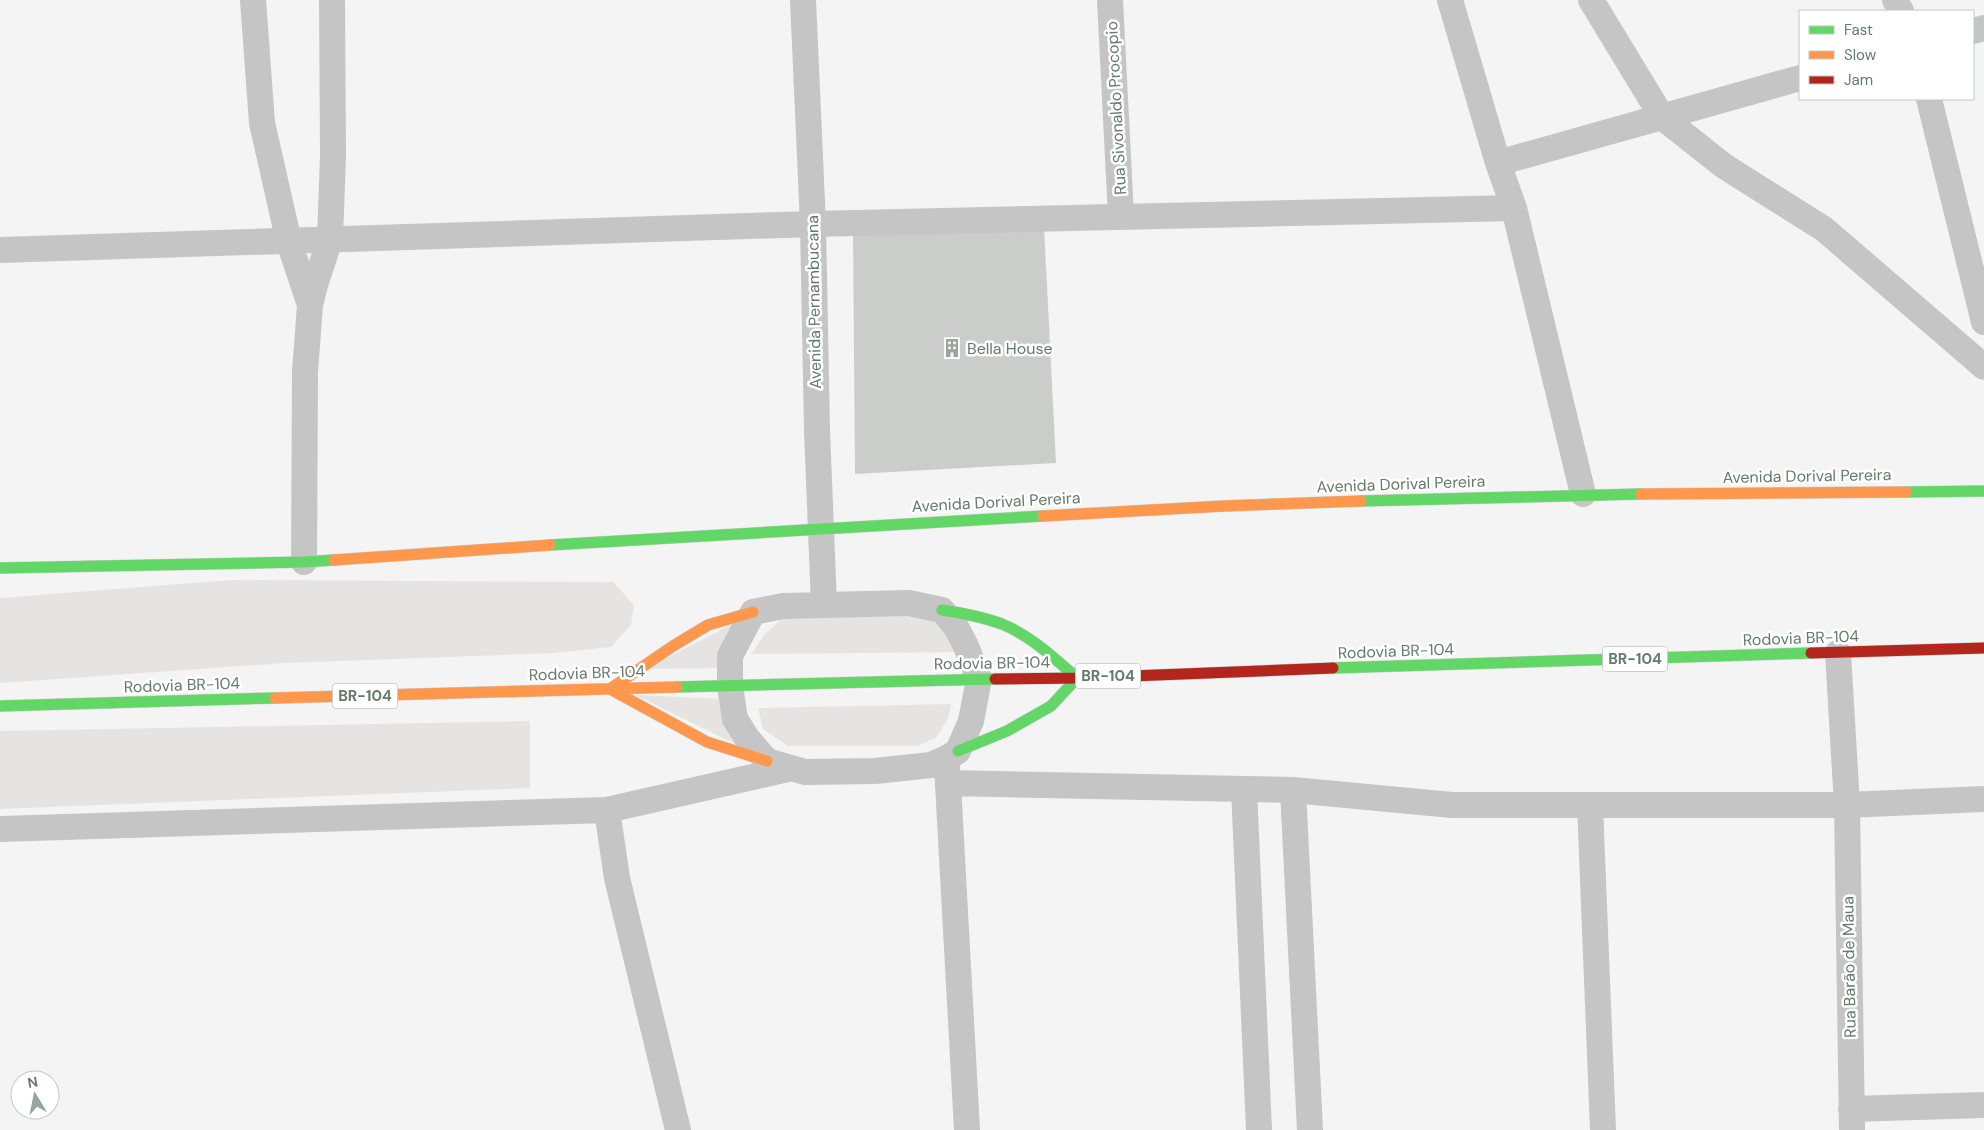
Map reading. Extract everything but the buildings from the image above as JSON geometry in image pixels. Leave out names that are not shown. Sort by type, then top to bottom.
[{"type":"main road","name":"Avenida Dorival Pereira","points":[[0,568],[304,562],[820,528],[1214,507],[1583,494],[1984,491]]},
{"type":"main road","points":[[942,610],[979,617],[1012,629],[1048,654],[1077,678],[1051,706],[951,764]]},
{"type":"main road","points":[[753,612],[708,625],[673,646],[610,689],[707,742],[767,761]]},
{"type":"main road","name":"Rodovia BR-104","points":[[0,706],[979,679],[1077,678],[1237,671],[1984,648]]},
{"type":"street","points":[[253,0],[262,123],[289,242],[310,305]]},
{"type":"street","points":[[304,562],[305,372],[310,305],[330,239],[333,156],[332,0]]},
{"type":"street","name":"Avenida Pernambucana","points":[[803,0],[813,224],[820,528],[824,605]]},
{"type":"street","name":"Rua Sivonaldo Procopio","points":[[1110,0],[1121,216]]},
{"type":"street","points":[[1450,0],[1498,163],[1514,208],[1583,494]]},
{"type":"street","points":[[1590,0],[1662,117],[1724,166],[1824,229],[1984,367]]},
{"type":"street","points":[[1498,163],[1799,78]]},
{"type":"street","points":[[1930,100],[1984,322]]},
{"type":"street","points":[[0,250],[813,224],[1514,208]]},
{"type":"street","points":[[967,1130],[951,764],[971,721],[979,679],[960,633],[942,610],[909,603],[782,606],[753,612],[730,656],[730,686],[735,719],[747,738],[767,761],[805,772],[875,771],[951,764],[1244,789],[1294,790],[1452,805],[1846,805],[1984,800]]},
{"type":"street","name":"Rua Barão de Maua","points":[[1838,653],[1846,805],[1852,1120]]},
{"type":"street","points":[[0,829],[607,810],[793,768]]},
{"type":"street","points":[[1244,789],[1260,1130]]},
{"type":"street","points":[[1294,790],[1310,1130]]},
{"type":"street","points":[[1590,805],[1603,1130]]},
{"type":"street","points":[[607,810],[616,878],[678,1130]]},
{"type":"street","points":[[1852,1120],[1984,1105]]},
{"type":"shaded area","points":[[231,580],[613,582],[634,605],[631,625],[611,647],[554,653],[286,663],[0,683],[0,598]]},
{"type":"shaded area","points":[[928,616],[942,626],[956,652],[751,654],[764,635],[784,617]]},
{"type":"shaded area","points":[[744,618],[725,668],[646,669]]},
{"type":"shaded area","points":[[635,695],[723,699],[750,751]]},
{"type":"shaded area","points":[[951,704],[948,718],[937,737],[918,746],[788,746],[763,729],[758,708]]},
{"type":"shaded area","points":[[530,721],[530,788],[0,809],[0,731]]},
{"type":"traffic: fast","points":[[1906,492],[1984,491]]},
{"type":"traffic: fast","points":[[1361,501],[1641,494]]},
{"type":"traffic: fast","points":[[550,545],[1043,516]]},
{"type":"traffic: fast","points":[[0,568],[334,560]]},
{"type":"traffic: fast","points":[[942,610],[987,619],[1013,629],[1042,648],[1077,678],[1051,706],[1007,731],[958,751]]},
{"type":"traffic: fast","points":[[1333,668],[1811,653]]},
{"type":"traffic: fast","points":[[677,687],[995,679]]},
{"type":"traffic: fast","points":[[0,706],[275,698]]},
{"type":"traffic: slow","points":[[1641,494],[1906,492]]},
{"type":"traffic: slow","points":[[1043,516],[1361,501]]},
{"type":"traffic: slow","points":[[334,560],[550,545]]},
{"type":"traffic: slow","points":[[753,612],[708,625],[673,646],[610,689],[707,742],[767,761]]},
{"type":"traffic: slow","points":[[275,698],[677,687]]},
{"type":"traffic: jam","points":[[1811,653],[1984,648]]},
{"type":"traffic: jam","points":[[995,679],[1080,678],[1333,668]]},
{"type":"place","name":"Bella House","points":[[952,348]]}]
